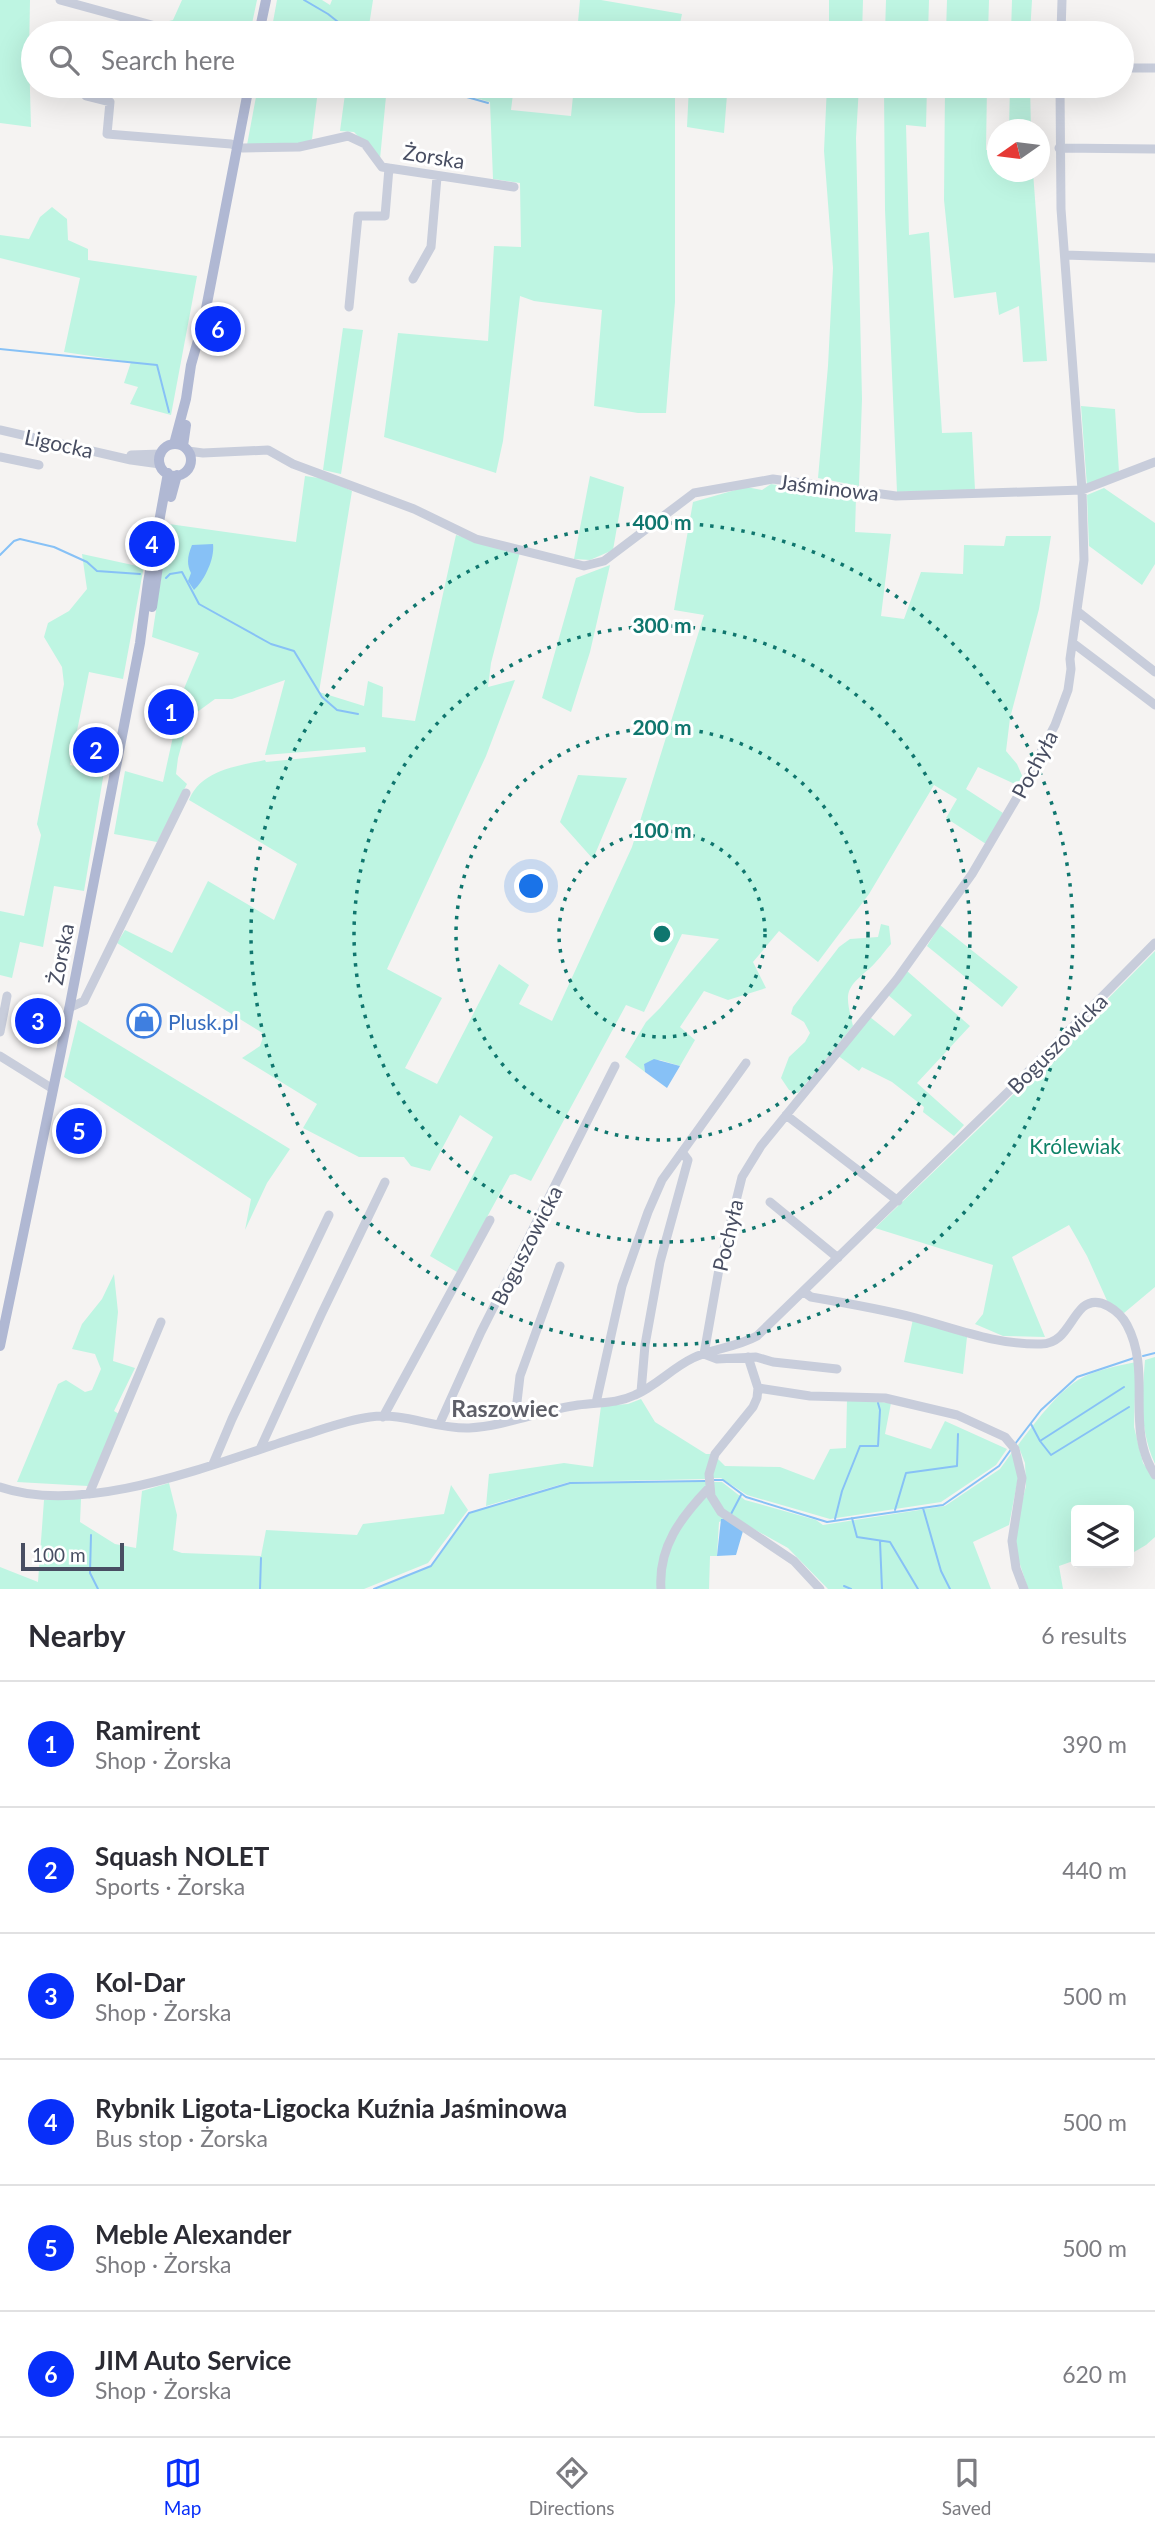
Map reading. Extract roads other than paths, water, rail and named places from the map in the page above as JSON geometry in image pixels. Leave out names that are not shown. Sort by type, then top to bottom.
[{"type":"main road","points":[[261,21],[265,0]]},
{"type":"main road","points":[[184,451],[166,447],[161,459],[173,474],[187,470],[184,451],[202,347],[204,319],[247,98]]},
{"type":"main road","name":"Żorska","points":[[0,1346],[3,1311],[53,1089],[140,643],[150,617],[173,474]]},
{"type":"street","points":[[60,0],[137,21]]},
{"type":"street","points":[[1061,21],[1062,0]]},
{"type":"street","points":[[1134,68],[1155,68]]},
{"type":"street","points":[[94,98],[110,102],[107,134],[237,146]]},
{"type":"street","name":"Pochyła","points":[[704,1354],[719,1269],[741,1177],[761,1146],[897,979],[972,874],[1019,794],[1055,725],[1068,690],[1084,560],[1082,490],[1059,148],[1060,98]]},
{"type":"street","name":"Żorska","points":[[237,146],[299,148],[348,136],[365,144],[382,167],[514,187]]},
{"type":"street","points":[[1059,148],[1155,149]]},
{"type":"street","points":[[349,307],[358,216],[385,216],[389,168]]},
{"type":"street","points":[[413,279],[431,247],[437,177]]},
{"type":"street","points":[[1065,255],[1155,258]]},
{"type":"street","name":"Ligocka","points":[[0,430],[118,456],[161,459]]},
{"type":"street","name":"Jaśminowa","points":[[184,451],[268,450],[293,464],[414,509],[476,539],[584,566],[604,561],[694,493],[773,479],[896,496],[1082,490],[1155,463]]},
{"type":"street","points":[[0,457],[39,466]]},
{"type":"street","points":[[1077,611],[1155,672]]},
{"type":"street","points":[[1073,643],[1155,705]]},
{"type":"street","points":[[69,1008],[84,1001],[186,793]]},
{"type":"street","name":"Boguszowicka","points":[[0,1495],[13,1492],[56,1495],[114,1491],[370,1416],[405,1417],[439,1425],[471,1428],[579,1405],[617,1402],[641,1392],[677,1366],[757,1336],[898,1201],[1155,943]]},
{"type":"street","points":[[0,1032],[7,996]]},
{"type":"street","points":[[0,1056],[53,1089]]},
{"type":"street","points":[[596,1404],[626,1274],[653,1201],[663,1180],[746,1063]]},
{"type":"street","name":"Boguszowicka","points":[[439,1425],[481,1332],[615,1066]]},
{"type":"street","points":[[786,1115],[898,1201]]},
{"type":"street","points":[[641,1392],[645,1345],[660,1262],[688,1160],[682,1152]]},
{"type":"street","points":[[260,1449],[385,1182]]},
{"type":"street","points":[[770,1202],[838,1258]]},
{"type":"street","points":[[213,1464],[329,1215]]},
{"type":"street","name":"Boguszowicka","points":[[383,1416],[490,1220]]},
{"type":"street","name":"Boguszowicka","points":[[515,1419],[520,1376],[560,1266]]},
{"type":"street","points":[[804,1292],[811,1297],[908,1316],[985,1338],[1037,1344],[1055,1340],[1086,1305],[1107,1305],[1122,1317],[1138,1353],[1141,1435],[1146,1458],[1155,1475]]},
{"type":"street","points":[[89,1494],[161,1322]]},
{"type":"street","points":[[704,1354],[717,1359],[748,1357],[836,1369]]},
{"type":"street","points":[[748,1357],[758,1388],[753,1407],[715,1454],[710,1466],[709,1488],[714,1505],[720,1513],[794,1561],[820,1589]]},
{"type":"street","points":[[758,1388],[810,1396],[885,1398],[957,1415],[996,1432],[1014,1447],[1022,1484],[1012,1541],[1016,1568],[1024,1589]]},
{"type":"street","name":"Boguszowicka","points":[[0,1487],[13,1492]]},
{"type":"street","points":[[661,1589],[663,1559],[672,1534],[680,1520],[709,1488]]},
{"type":"water","points":[[213,544],[208,569],[194,590],[188,581],[191,573],[188,566],[189,552],[192,545]]},
{"type":"water","points":[[654,1059],[680,1066],[667,1088],[645,1072],[644,1064]]},
{"type":"water","points":[[721,1519],[726,1519],[743,1531],[736,1555],[717,1556]]},
{"type":"waterway","points":[[304,0],[337,21]]},
{"type":"waterway","points":[[470,98],[488,103]]},
{"type":"waterway","points":[[0,349],[157,365],[169,412]]},
{"type":"waterway","points":[[0,555],[14,541],[20,539],[54,547],[87,562],[97,571],[140,574]]},
{"type":"waterway","points":[[166,578],[170,574],[182,572],[199,604],[271,644],[294,651],[322,697],[337,710],[358,714]]},
{"type":"waterway","points":[[1143,1356],[1155,1353]]},
{"type":"waterway","points":[[1015,1444],[1041,1410],[1077,1377],[1134,1358]]},
{"type":"waterway","points":[[1031,1424],[1040,1441],[1124,1387]]},
{"type":"waterway","points":[[835,1519],[842,1491],[860,1446],[878,1446],[878,1403]]},
{"type":"waterway","points":[[1040,1441],[1051,1455],[1129,1407]]},
{"type":"waterway","points":[[895,1510],[906,1473],[957,1466],[958,1434]]},
{"type":"waterway","points":[[713,1480],[723,1480],[746,1497],[827,1522],[943,1505],[999,1466],[1012,1448]]},
{"type":"waterway","points":[[374,1589],[431,1566],[469,1513],[570,1483],[705,1481]]},
{"type":"waterway","points":[[731,1514],[741,1495]]},
{"type":"waterway","points":[[923,1508],[941,1571],[950,1589]]},
{"type":"waterway","points":[[852,1518],[857,1537],[890,1542],[918,1589]]},
{"type":"waterway","points":[[91,1535],[90,1573],[98,1589]]},
{"type":"waterway","points":[[880,1541],[882,1589]]},
{"type":"waterway","points":[[260,1589],[261,1558]]},
{"type":"waterway","points":[[844,1586],[851,1589]]},
{"type":"place","name":"JIM Auto Service","points":[[218,329]]},
{"type":"place","name":"Rybnik Ligota-Ligocka Kuźnia Jaśminowa","points":[[152,544]]},
{"type":"place","name":"Ramirent","points":[[171,712]]},
{"type":"place","name":"Squash NOLET","points":[[96,750]]},
{"type":"place","name":"Kol-Dar","points":[[38,1021]]},
{"type":"place","name":"Plusk.pl","points":[[144,1021]]},
{"type":"place","name":"Meble Alexander","points":[[79,1131]]},
{"type":"district","name":"Raszowiec","points":[[505,1408]]},
{"type":"park label","name":"Królewiak","points":[[1075,1145]]}]
